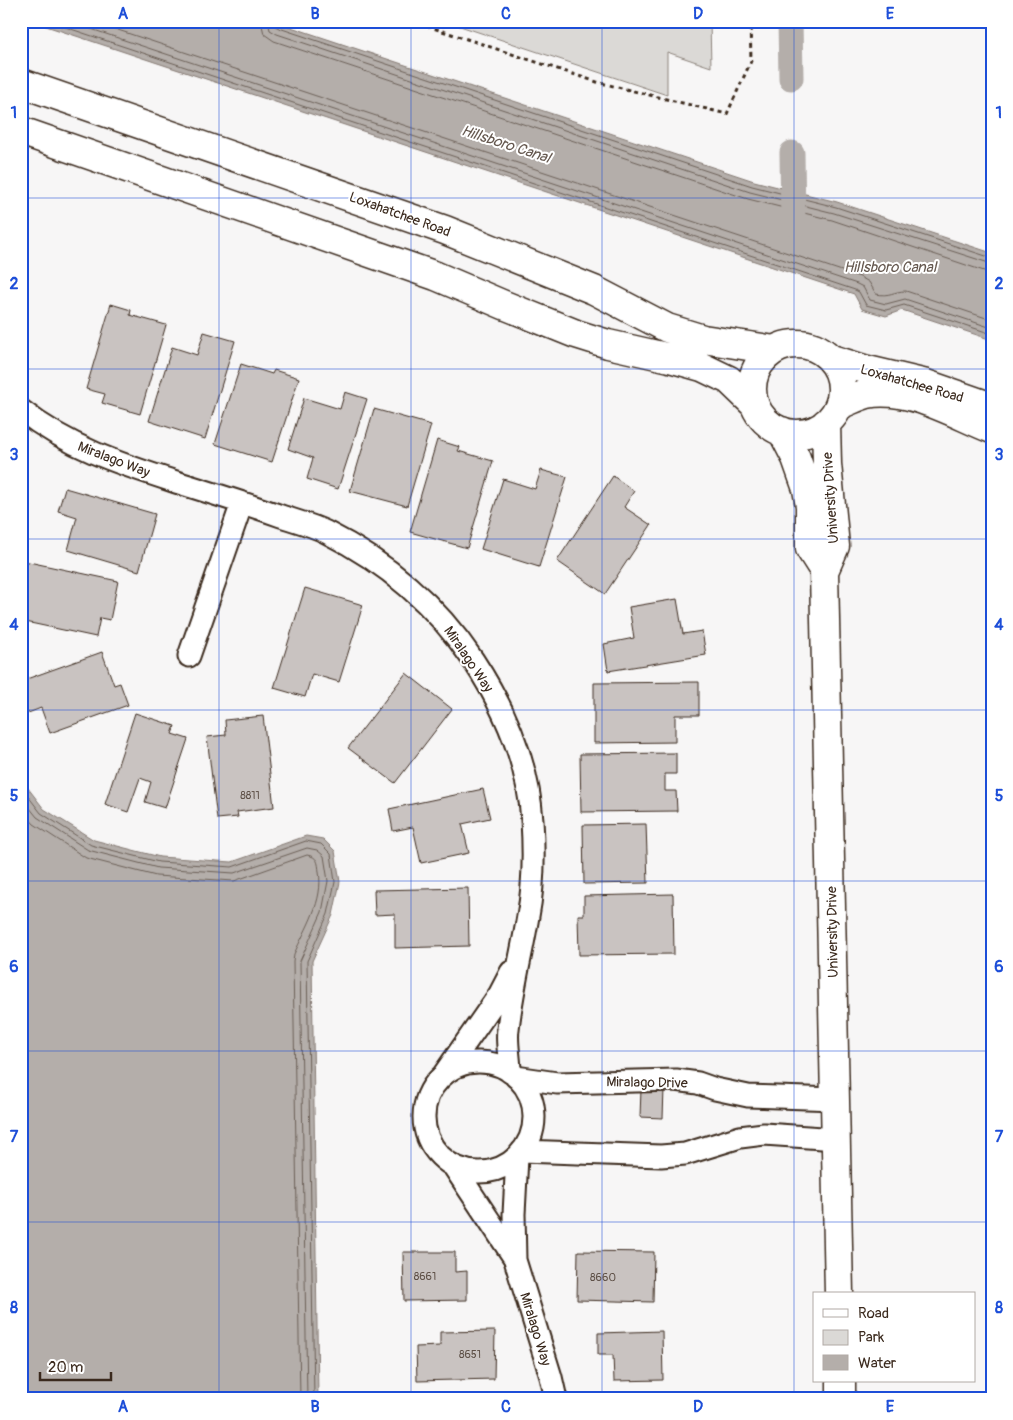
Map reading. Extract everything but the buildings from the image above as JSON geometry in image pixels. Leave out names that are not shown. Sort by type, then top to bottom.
[{"type":"main road","name":"Loxahatchee Road","points":[[21,83],[445,230],[594,290],[668,328],[703,339],[775,350]]},
{"type":"main road","points":[[21,132],[436,276],[576,334],[608,344],[702,367],[729,380],[755,405],[771,425],[782,431],[808,432],[832,414],[841,397],[842,384],[839,372],[832,359],[812,346],[786,345],[764,358],[757,368],[753,380],[752,393],[755,405]]},
{"type":"main road","name":"Loxahatchee Road","points":[[832,359],[864,369],[923,383],[992,406]]},
{"type":"main road","name":"Loxahatchee Road","points":[[832,414],[865,394],[884,392],[903,394],[923,400],[992,429]]},
{"type":"main road","name":"University Drive","points":[[832,414],[827,464],[835,546],[824,571],[839,1292]]},
{"type":"main road","name":"University Drive","points":[[782,431],[796,458],[808,488],[810,549],[824,571]]},
{"type":"main road","points":[[841,1382],[841,1399]]},
{"type":"street","name":"Miralago Way","points":[[21,410],[69,442],[116,463],[242,503],[325,532],[376,562],[408,585],[438,614],[462,643],[488,682],[508,725],[524,770],[532,818],[534,864],[529,914],[519,956],[507,1032],[513,1074]]},
{"type":"street","points":[[189,656],[242,503]]},
{"type":"street","name":"Miralago Way","points":[[442,1076],[499,995],[519,956]]},
{"type":"street","points":[[471,1063],[487,1063],[513,1074],[526,1088],[532,1101],[534,1116],[532,1131],[520,1154],[504,1166],[488,1172],[471,1172],[454,1167],[441,1158],[431,1146],[425,1132],[423,1117],[426,1101],[432,1087],[442,1076],[456,1067],[471,1063]]},
{"type":"street","name":"Miralago Drive","points":[[513,1074],[557,1083],[676,1080],[698,1083],[715,1089],[748,1096],[836,1100]]},
{"type":"street","points":[[520,1154],[661,1156],[685,1154],[740,1137],[764,1134],[837,1139]]},
{"type":"street","name":"Miralago Way","points":[[520,1154],[514,1214],[515,1260],[556,1399]]},
{"type":"street","name":"Miralago Way","points":[[454,1167],[515,1260]]},
{"type":"path","points":[[412,21],[597,82],[727,114],[751,61],[750,21]]},
{"type":"green space","points":[[445,21],[710,21],[711,67],[667,52],[667,95]]},
{"type":"water","name":"Hillsboro Canal","points":[[31,21],[273,21],[754,181],[837,202],[992,253],[992,340],[902,310],[886,316],[862,309],[854,294]]},
{"type":"water","points":[[21,779],[44,809],[94,840],[160,857],[232,862],[306,836],[323,839],[335,851],[340,882],[333,915],[312,961],[318,1399],[21,1399]]},
{"type":"waterway","points":[[790,21],[791,78]]},
{"type":"waterway","points":[[792,153],[793,223]]}]
